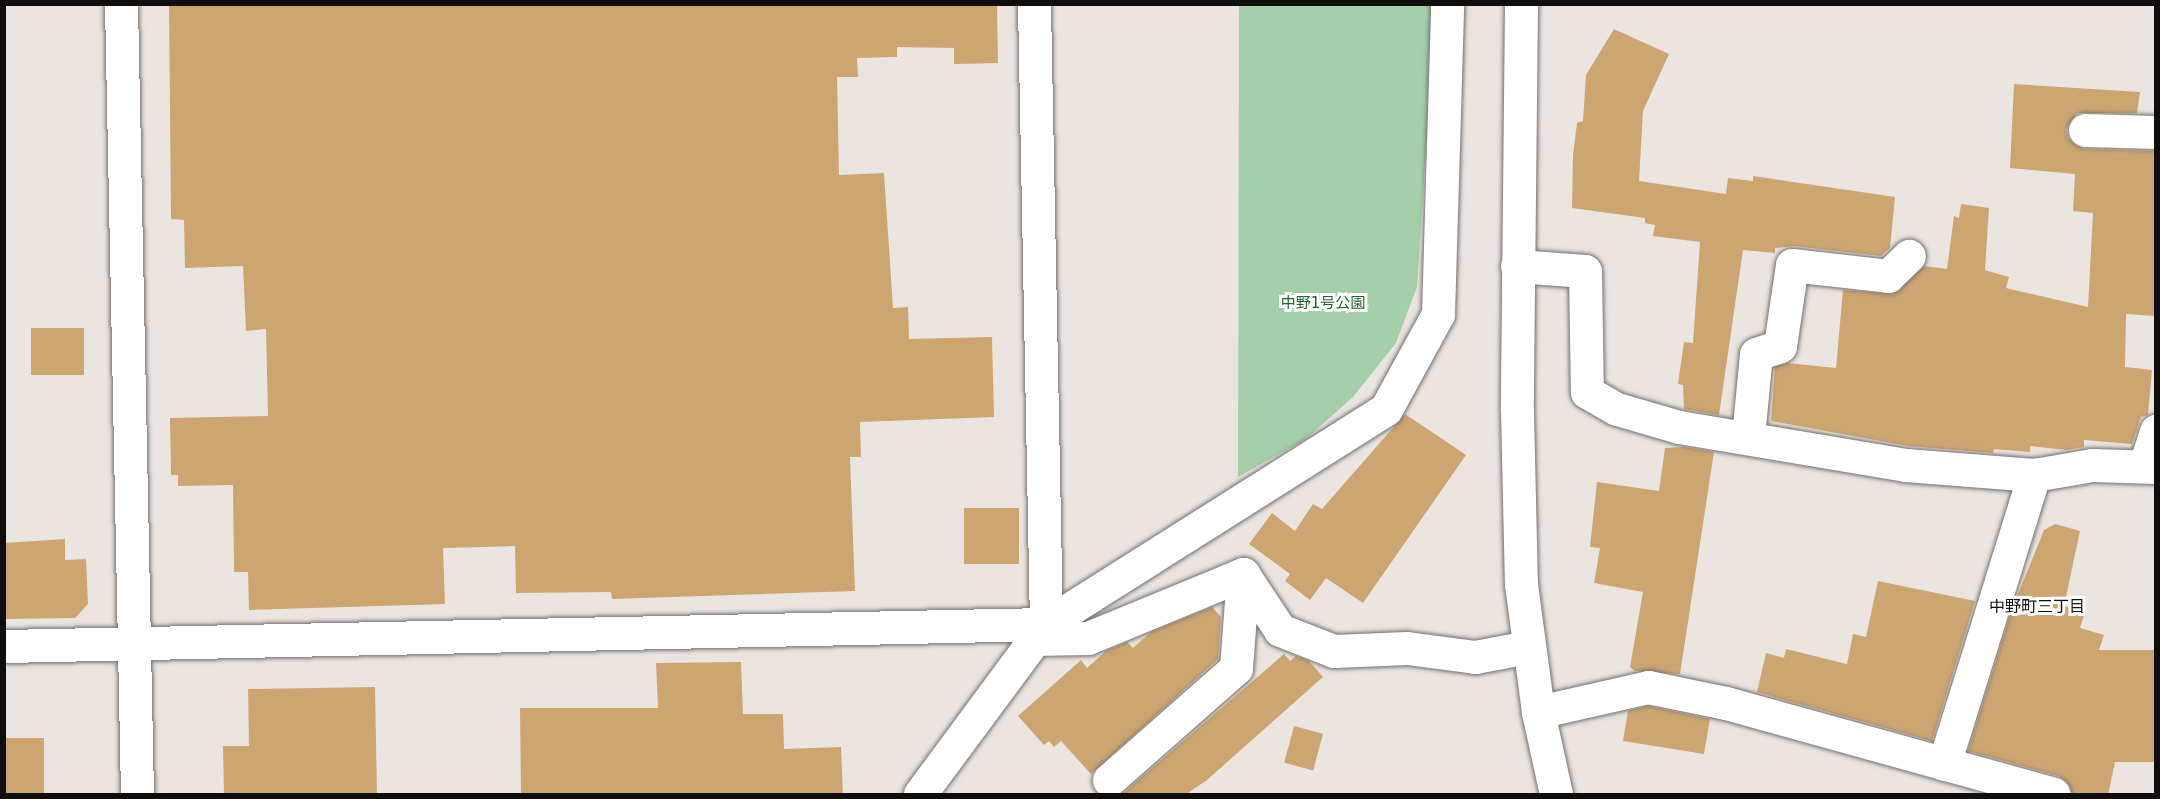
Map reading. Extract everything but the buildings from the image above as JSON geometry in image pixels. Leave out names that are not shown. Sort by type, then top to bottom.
[{"type":"street","points":[[121,4],[137,795]]},
{"type":"street","points":[[1034,4],[1039,632]]},
{"type":"street","points":[[920,795],[1039,632],[1386,409],[1438,314],[1447,4]]},
{"type":"street","points":[[1521,4],[1517,266],[1520,539],[1528,647],[1538,712],[1556,795]]},
{"type":"street","points":[[2085,130],[2156,132]]},
{"type":"street","points":[[1748,436],[1756,354],[1780,346],[1792,265],[1888,276],[1909,256]]},
{"type":"street","points":[[1517,266],[1585,271],[1587,392],[1617,409],[1679,427],[1748,436],[1906,465],[2034,475],[2092,465],[2150,466],[2156,431]]},
{"type":"street","points":[[1944,764],[2034,475]]},
{"type":"street","points":[[4,646],[1039,632],[1088,638],[1243,574]]},
{"type":"street","points":[[1243,574],[1280,630],[1334,651],[1407,648],[1475,657],[1528,647]]},
{"type":"street","points":[[1109,780],[1236,668],[1243,574]]},
{"type":"street","points":[[1538,712],[1648,687],[2054,795]]},
{"type":"green space","name":"中野1号公園","points":[[1239,5],[1435,5],[1417,287],[1396,343],[1353,397],[1306,439],[1238,477]]},
{"type":"district","name":"中野町三丁目","points":[[2037,607]]}]
